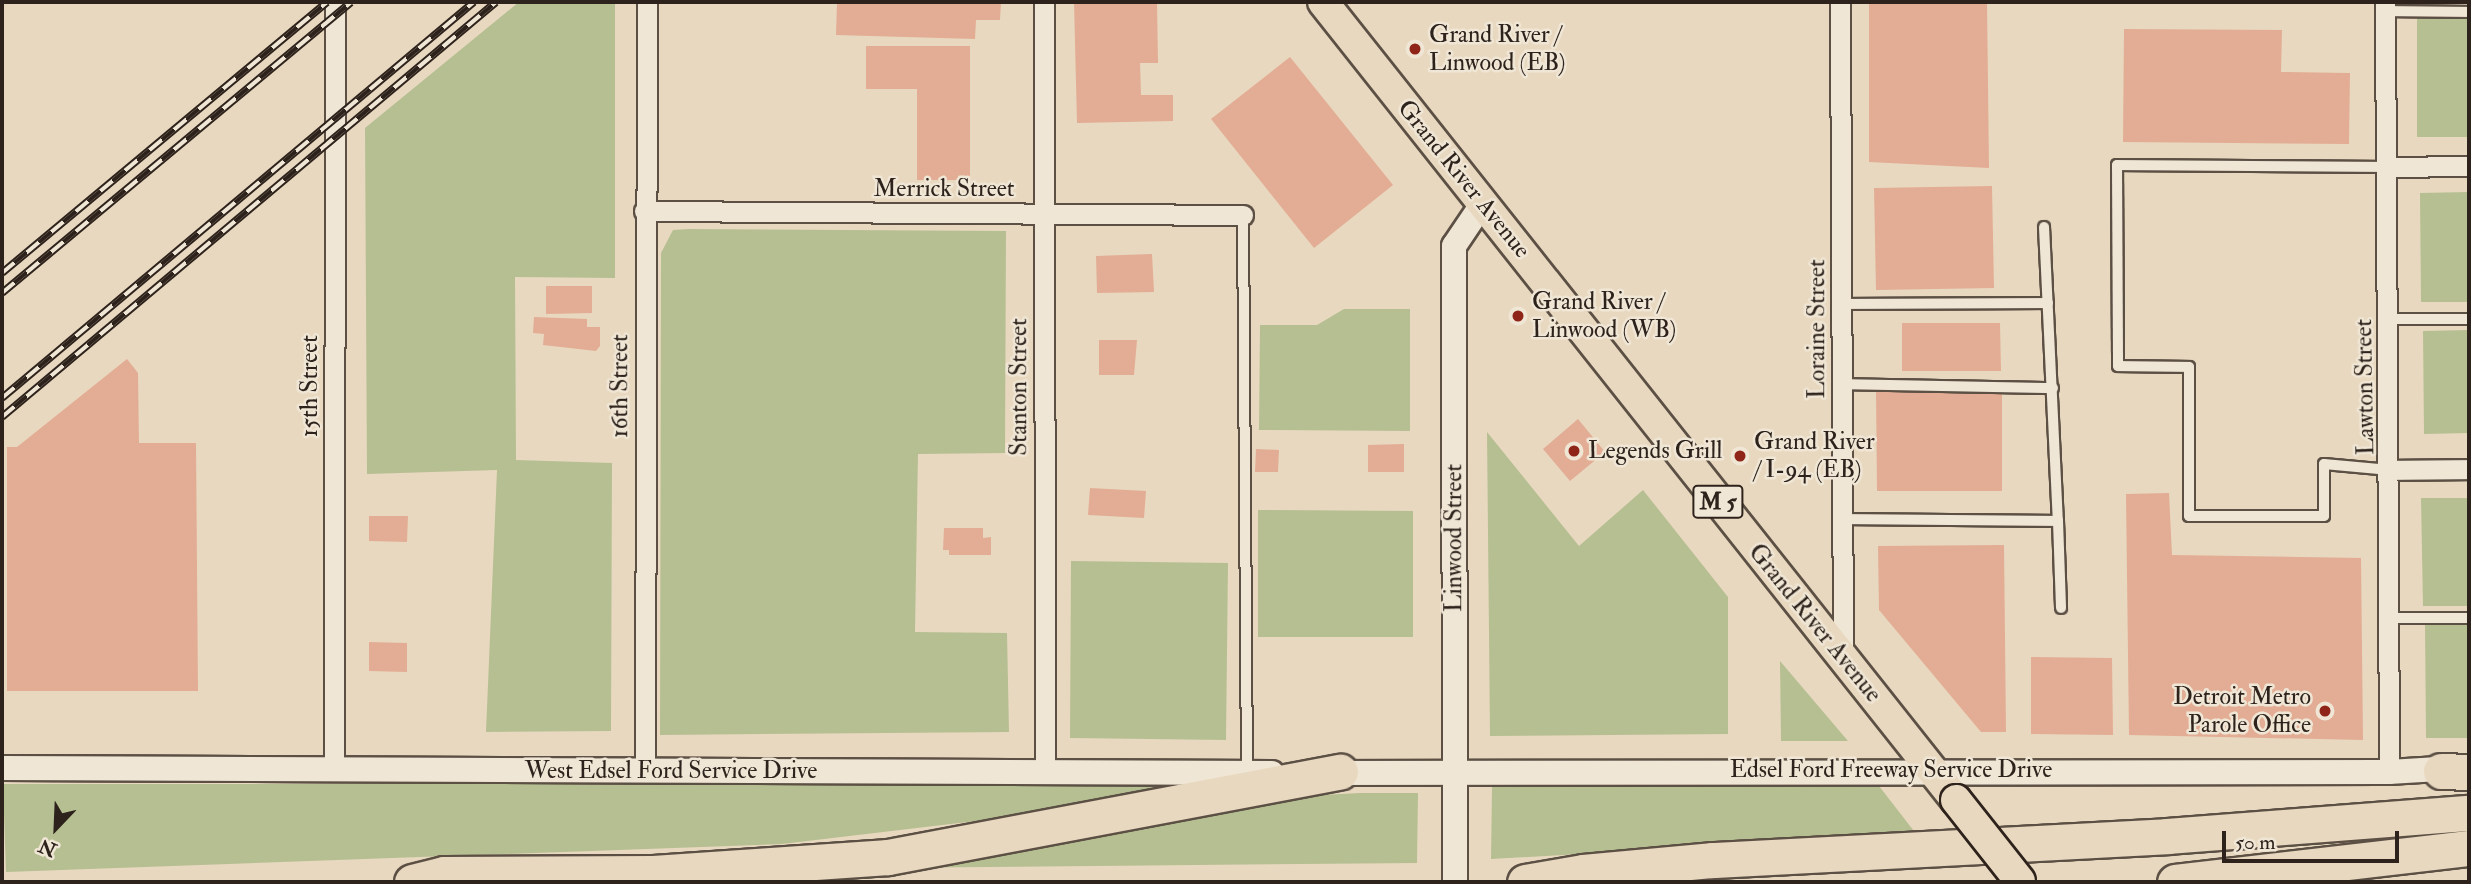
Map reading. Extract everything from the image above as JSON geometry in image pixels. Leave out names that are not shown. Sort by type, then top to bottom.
[{"type":"highway","points":[[412,882],[444,874],[653,873],[888,857],[1340,772]]},
{"type":"highway","points":[[1525,882],[1583,872],[1713,860],[2167,836],[2469,813]]},
{"type":"highway","points":[[2175,882],[2469,848]]},
{"type":"main road","name":"Grand River Avenue","points":[[1323,2],[2021,882]]},
{"type":"street","name":"15th Street","points":[[334,771],[335,2]]},
{"type":"street","name":"16th Street","points":[[645,770],[647,2]]},
{"type":"street","name":"Stanton Street","points":[[1044,2],[1045,772]]},
{"type":"street","name":"Loraine Street","points":[[1840,2],[1843,656]]},
{"type":"street","name":"Lawton Street","points":[[2385,6],[2390,470],[2389,772]]},
{"type":"street","points":[[2387,167],[2469,166]]},
{"type":"street","name":"Linwood Street","points":[[1455,882],[1454,246],[1483,203]]},
{"type":"street","name":"Merrick Street","points":[[645,211],[1244,215]]},
{"type":"street","points":[[2390,470],[2469,469]]},
{"type":"street","name":"West Edsel Ford Service Drive","points":[[2,768],[1340,772]]},
{"type":"street","name":"Edsel Ford Freeway Service Drive","points":[[1340,772],[2389,772],[2460,769]]},
{"type":"lane","points":[[2385,6],[2469,12]]},
{"type":"lane","points":[[2387,167],[2117,164],[2118,366],[2189,367],[2189,516],[2324,516],[2324,464],[2390,470]]},
{"type":"lane","points":[[1244,215],[1247,773]]},
{"type":"lane","points":[[2044,227],[2061,608]]},
{"type":"lane","points":[[1842,304],[2048,303]]},
{"type":"lane","points":[[2389,319],[2469,318]]},
{"type":"lane","points":[[1842,384],[2053,388]]},
{"type":"lane","points":[[1843,519],[2057,521]]},
{"type":"lane","points":[[2390,618],[2469,618]]},
{"type":"green space","points":[[519,2],[615,2],[615,278],[515,277],[516,460],[612,463],[611,731],[486,732],[497,470],[367,474],[365,128]]},
{"type":"green space","points":[[2417,17],[2469,18],[2469,137],[2417,137]]},
{"type":"green space","points":[[2469,192],[2469,302],[2421,302],[2420,193]]},
{"type":"green space","points":[[673,230],[1006,231],[1005,453],[918,454],[915,632],[1007,633],[1009,732],[660,735],[661,253]]},
{"type":"green space","points":[[1344,309],[1410,309],[1410,431],[1259,430],[1260,325],[1317,325]]},
{"type":"green space","points":[[2469,330],[2469,433],[2424,434],[2423,331]]},
{"type":"green space","points":[[1487,432],[1579,546],[1643,490],[1728,597],[1728,734],[1490,736]]},
{"type":"green space","points":[[2421,498],[2469,498],[2469,606],[2423,606]]},
{"type":"green space","points":[[1258,510],[1413,511],[1413,637],[1258,637]]},
{"type":"green space","points":[[1071,561],[1228,563],[1226,740],[1070,738]]},
{"type":"green space","points":[[2425,624],[2469,625],[2469,738],[2426,738]]},
{"type":"green space","points":[[1780,661],[1848,741],[1781,741]]},
{"type":"green space","points":[[3,784],[1179,784],[1179,790],[1027,815],[782,844],[6,872]]},
{"type":"green space","points":[[1879,786],[1917,835],[1491,859],[1492,787]]},
{"type":"green space","points":[[1418,793],[1417,863],[867,868],[1284,797]]},
{"type":"building","points":[[837,2],[1001,2],[1000,20],[976,20],[975,39],[836,35]]},
{"type":"building","points":[[1074,2],[1157,2],[1158,63],[1140,63],[1141,95],[1173,95],[1173,121],[1077,123]]},
{"type":"building","points":[[1869,2],[1987,2],[1989,168],[1869,162]]},
{"type":"building","points":[[2124,29],[2282,30],[2281,72],[2350,73],[2349,144],[2123,142]]},
{"type":"building","points":[[866,46],[970,46],[970,180],[917,180],[917,89],[866,89]]},
{"type":"building","points":[[1290,57],[1393,185],[1314,248],[1211,119]]},
{"type":"building","points":[[1992,186],[1994,288],[1876,290],[1874,188]]},
{"type":"building","points":[[1152,254],[1154,292],[1097,293],[1096,256]]},
{"type":"building","points":[[546,286],[592,286],[592,313],[546,314]]},
{"type":"building","points":[[534,317],[587,319],[587,327],[600,327],[600,346],[596,351],[543,345],[544,334],[533,333]]},
{"type":"building","points":[[1902,323],[2000,323],[2001,371],[1902,371]]},
{"type":"building","points":[[1099,340],[1137,340],[1134,375],[1099,375]]},
{"type":"building","points":[[127,359],[138,373],[139,443],[196,443],[198,691],[7,691],[7,447],[17,447]]},
{"type":"building","points":[[1876,391],[2002,391],[2002,491],[1877,491]]},
{"type":"building","name":"Legends Grill","points":[[1578,419],[1605,452],[1570,481],[1543,449]]},
{"type":"building","points":[[1404,444],[1404,472],[1368,472],[1368,445]]},
{"type":"building","points":[[1256,449],[1279,450],[1278,472],[1255,472]]},
{"type":"building","points":[[1090,488],[1146,491],[1144,518],[1088,515]]},
{"type":"building","points":[[2169,493],[2172,555],[2361,558],[2363,740],[2129,735],[2126,494]]},
{"type":"building","points":[[369,516],[408,516],[407,542],[369,541]]},
{"type":"building","points":[[944,528],[983,528],[983,538],[991,537],[991,555],[949,555],[949,550],[943,550]]},
{"type":"building","points":[[2004,545],[2006,732],[1981,732],[1879,610],[1878,546]]},
{"type":"building","points":[[369,642],[407,643],[407,672],[369,671]]},
{"type":"building","points":[[2031,657],[2112,658],[2113,735],[2031,734]]},
{"type":"railway","points":[[2,273],[327,2]]},
{"type":"railway","points":[[2,293],[351,2]]},
{"type":"railway","points":[[2,398],[474,2]]},
{"type":"railway","points":[[2,417],[496,2]]},
{"type":"place","name":"Grand River / Linwood (EB)","points":[[1415,49]]},
{"type":"place","name":"Grand River / Linwood (WB)","points":[[1518,316]]},
{"type":"place","name":"Legends Grill","points":[[1574,451]]},
{"type":"place","name":"Grand River / I-94 (EB)","points":[[1740,456]]},
{"type":"place","name":"Detroit Metro Parole Office","points":[[2325,711]]}]
